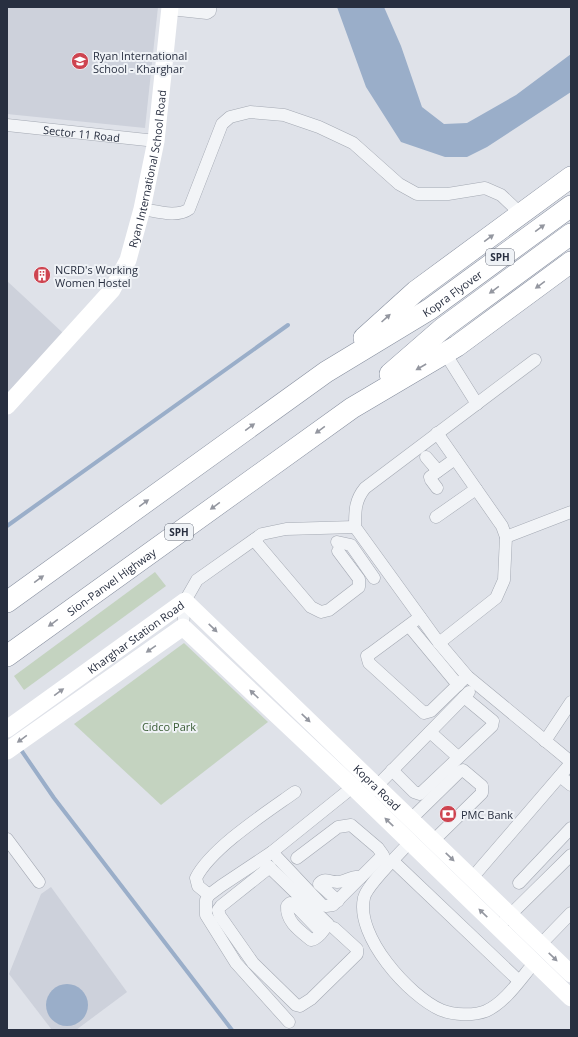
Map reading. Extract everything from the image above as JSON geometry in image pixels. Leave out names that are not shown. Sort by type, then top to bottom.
[{"type":"highway","points":[[326,372],[416,291],[571,177]]},
{"type":"highway","name":"Kopra Flyover","points":[[326,372],[430,309],[571,206]]},
{"type":"highway","name":"Kopra Flyover","points":[[352,408],[443,328],[571,234]]},
{"type":"highway","points":[[352,408],[457,346],[571,262]]},
{"type":"highway","name":"SPH","points":[[7,602],[326,372]]},
{"type":"highway","name":"Sion-Panvel Highway","points":[[7,656],[352,408]]},
{"type":"street","points":[[176,9],[207,13],[209,12],[210,7]]},
{"type":"street","name":"Ryan International School Road","points":[[7,406],[112,290],[128,260],[142,209],[156,141],[176,9]]},
{"type":"street","points":[[142,209],[175,214],[184,213],[189,209],[222,124],[230,116],[250,112],[284,115],[319,127],[353,143],[399,184],[417,194],[448,194],[485,188],[502,195],[521,214]]},
{"type":"street","name":"Sector 11 Road","points":[[7,125],[156,141]]},
{"type":"street","points":[[445,353],[477,404]]},
{"type":"street","points":[[472,878],[571,763],[471,680],[439,643],[355,527],[355,504],[359,495],[365,488],[535,360]]},
{"type":"street","points":[[437,433],[502,526],[506,537],[504,580],[496,598],[439,643]]},
{"type":"street","points":[[426,457],[438,471]]},
{"type":"street","points":[[437,488],[430,478],[456,459]]},
{"type":"street","points":[[436,517],[476,489]]},
{"type":"street","points":[[506,537],[571,512]]},
{"type":"street","points":[[185,600],[197,580],[262,534],[286,529],[355,527]]},
{"type":"street","points":[[254,540],[311,607],[321,612],[329,610],[359,587],[359,579],[337,547],[351,545],[370,581],[386,570]]},
{"type":"street","name":"Kharghar Station Road","points":[[7,750],[183,627],[185,600]]},
{"type":"street","name":"Kharghar Station Road","points":[[7,730],[185,600]]},
{"type":"street","name":"Kopra Road","points":[[185,600],[571,974]]},
{"type":"street","points":[[420,617],[367,656],[369,663],[424,713],[431,712],[458,686],[471,680]]},
{"type":"street","points":[[409,626],[458,686]]},
{"type":"street","name":"Kopra Road","points":[[183,627],[358,792],[571,998]]},
{"type":"street","points":[[334,928],[357,949],[357,954],[311,999],[300,1006],[296,1005],[252,964],[220,916],[218,910],[265,863],[272,852],[358,792],[371,781],[392,770],[464,697],[471,680]]},
{"type":"street","points":[[392,770],[414,792],[420,794],[493,724],[493,721],[464,697]]},
{"type":"street","points":[[545,741],[571,702]]},
{"type":"street","points":[[430,732],[458,757]]},
{"type":"street","points":[[411,819],[459,772],[463,770],[482,786],[482,793],[433,841]]},
{"type":"street","points":[[560,776],[571,785]]},
{"type":"street","points":[[209,895],[198,886],[196,878],[201,868],[242,830],[295,792]]},
{"type":"street","points":[[272,852],[322,905],[330,906],[338,901],[382,857],[383,853],[351,825],[338,827],[297,858]]},
{"type":"street","points":[[519,883],[571,828]]},
{"type":"street","points":[[7,839],[39,882]]},
{"type":"street","points":[[410,842],[365,893],[363,906],[365,925],[378,951],[423,999],[449,1012],[477,1013],[497,1004],[535,962]]},
{"type":"street","points":[[498,927],[570,857]]},
{"type":"street","points":[[393,861],[518,980]]},
{"type":"street","points":[[265,863],[209,895],[205,906],[206,915],[236,964],[289,1022]]},
{"type":"street","points":[[265,863],[327,922],[328,924],[321,932]]},
{"type":"street","points":[[338,901],[319,884],[324,880],[342,881],[355,876],[361,877]]},
{"type":"street","points":[[540,945],[571,913]]},
{"type":"shaded area","name":"Ryan International School - Kharghar","points":[[7,7],[158,7],[145,128],[7,114]]},
{"type":"shaded area","points":[[7,281],[63,333],[7,393]]},
{"type":"shaded area","points":[[51,887],[127,992],[76,1030],[52,1030],[9,974],[41,894]]},
{"type":"green space","points":[[155,572],[166,586],[24,690],[14,676]]},
{"type":"green space","name":"Cidco Park","points":[[184,643],[268,722],[161,805],[74,724]]},
{"type":"water","points":[[337,7],[384,7],[401,46],[422,107],[444,124],[467,123],[516,95],[571,54],[571,92],[487,147],[467,157],[445,157],[401,142],[366,87]]},
{"type":"water","points":[[67,984],[82,990],[88,1005],[82,1020],[67,1026],[52,1020],[46,1005],[52,990]]},
{"type":"waterway","points":[[7,526],[288,325]]},
{"type":"waterway","points":[[19,747],[54,798],[232,1030]]},
{"type":"place","name":"Ryan International School - Kharghar","points":[[80,61]]},
{"type":"place","name":"NCRD's Working Women Hostel","points":[[42,275]]},
{"type":"place","name":"PMC Bank","points":[[448,814]]}]
